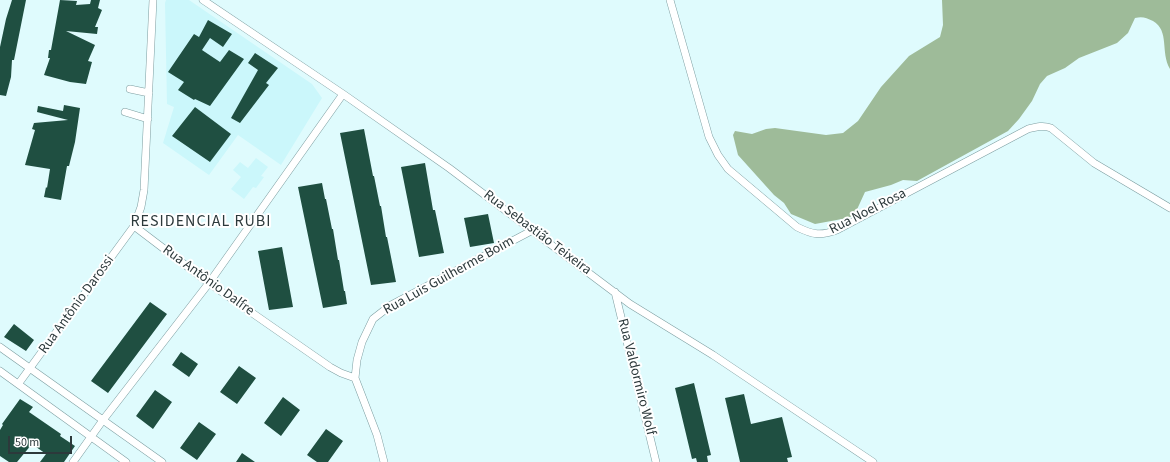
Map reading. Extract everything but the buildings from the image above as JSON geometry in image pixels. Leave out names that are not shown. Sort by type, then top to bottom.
[{"type":"street","points":[[134,226],[141,207],[144,190],[152,0]]},
{"type":"street","name":"Rua Sebastião Teixeira","points":[[203,0],[343,94],[449,168],[630,304],[713,355],[873,462]]},
{"type":"street","name":"Rua Noel Rosa","points":[[670,0],[709,137],[718,155],[728,169],[797,227],[809,233],[824,234],[836,230],[1028,129],[1046,126],[1051,128],[1094,163],[1170,208]]},
{"type":"street","points":[[130,89],[149,93]]},
{"type":"street","points":[[73,462],[103,420],[209,283],[343,94]]},
{"type":"street","points":[[125,112],[148,119]]},
{"type":"street","name":"Rua Antônio Dalfre","points":[[134,226],[209,283],[330,367],[355,378]]},
{"type":"street","name":"Rua Antônio Darossi","points":[[19,383],[134,226]]},
{"type":"street","name":"Rua Luis Guilherme Boim","points":[[384,462],[377,435],[355,378],[357,360],[362,342],[373,318],[391,305],[533,230]]},
{"type":"street","name":"Rua Valdormiro Wolf","points":[[615,292],[656,462]]},
{"type":"street","points":[[0,347],[162,462]]},
{"type":"street","points":[[0,370],[126,462]]},
{"type":"shaded area","points":[[166,0],[189,0],[312,84],[322,98],[281,165],[238,135],[209,175],[163,143],[174,107],[167,104]]},
{"type":"shaded area","points":[[256,158],[268,167],[261,176],[264,177],[256,188],[253,187],[244,199],[231,189],[241,177],[233,170],[240,162],[248,168]]},
{"type":"green space","points":[[942,0],[1170,0],[1170,69],[1167,62],[1163,36],[1158,25],[1146,18],[1135,18],[1128,33],[1117,43],[1079,58],[1065,68],[1047,76],[1040,84],[1032,101],[1008,131],[917,181],[903,180],[865,192],[854,216],[815,224],[791,214],[784,203],[774,195],[738,155],[733,135],[735,131],[752,134],[766,129],[775,128],[826,135],[843,133],[858,121],[881,87],[909,56],[940,37],[943,25]]},
{"type":"district","name":"RESIDENCIAL RUBI","points":[[201,222]]}]
